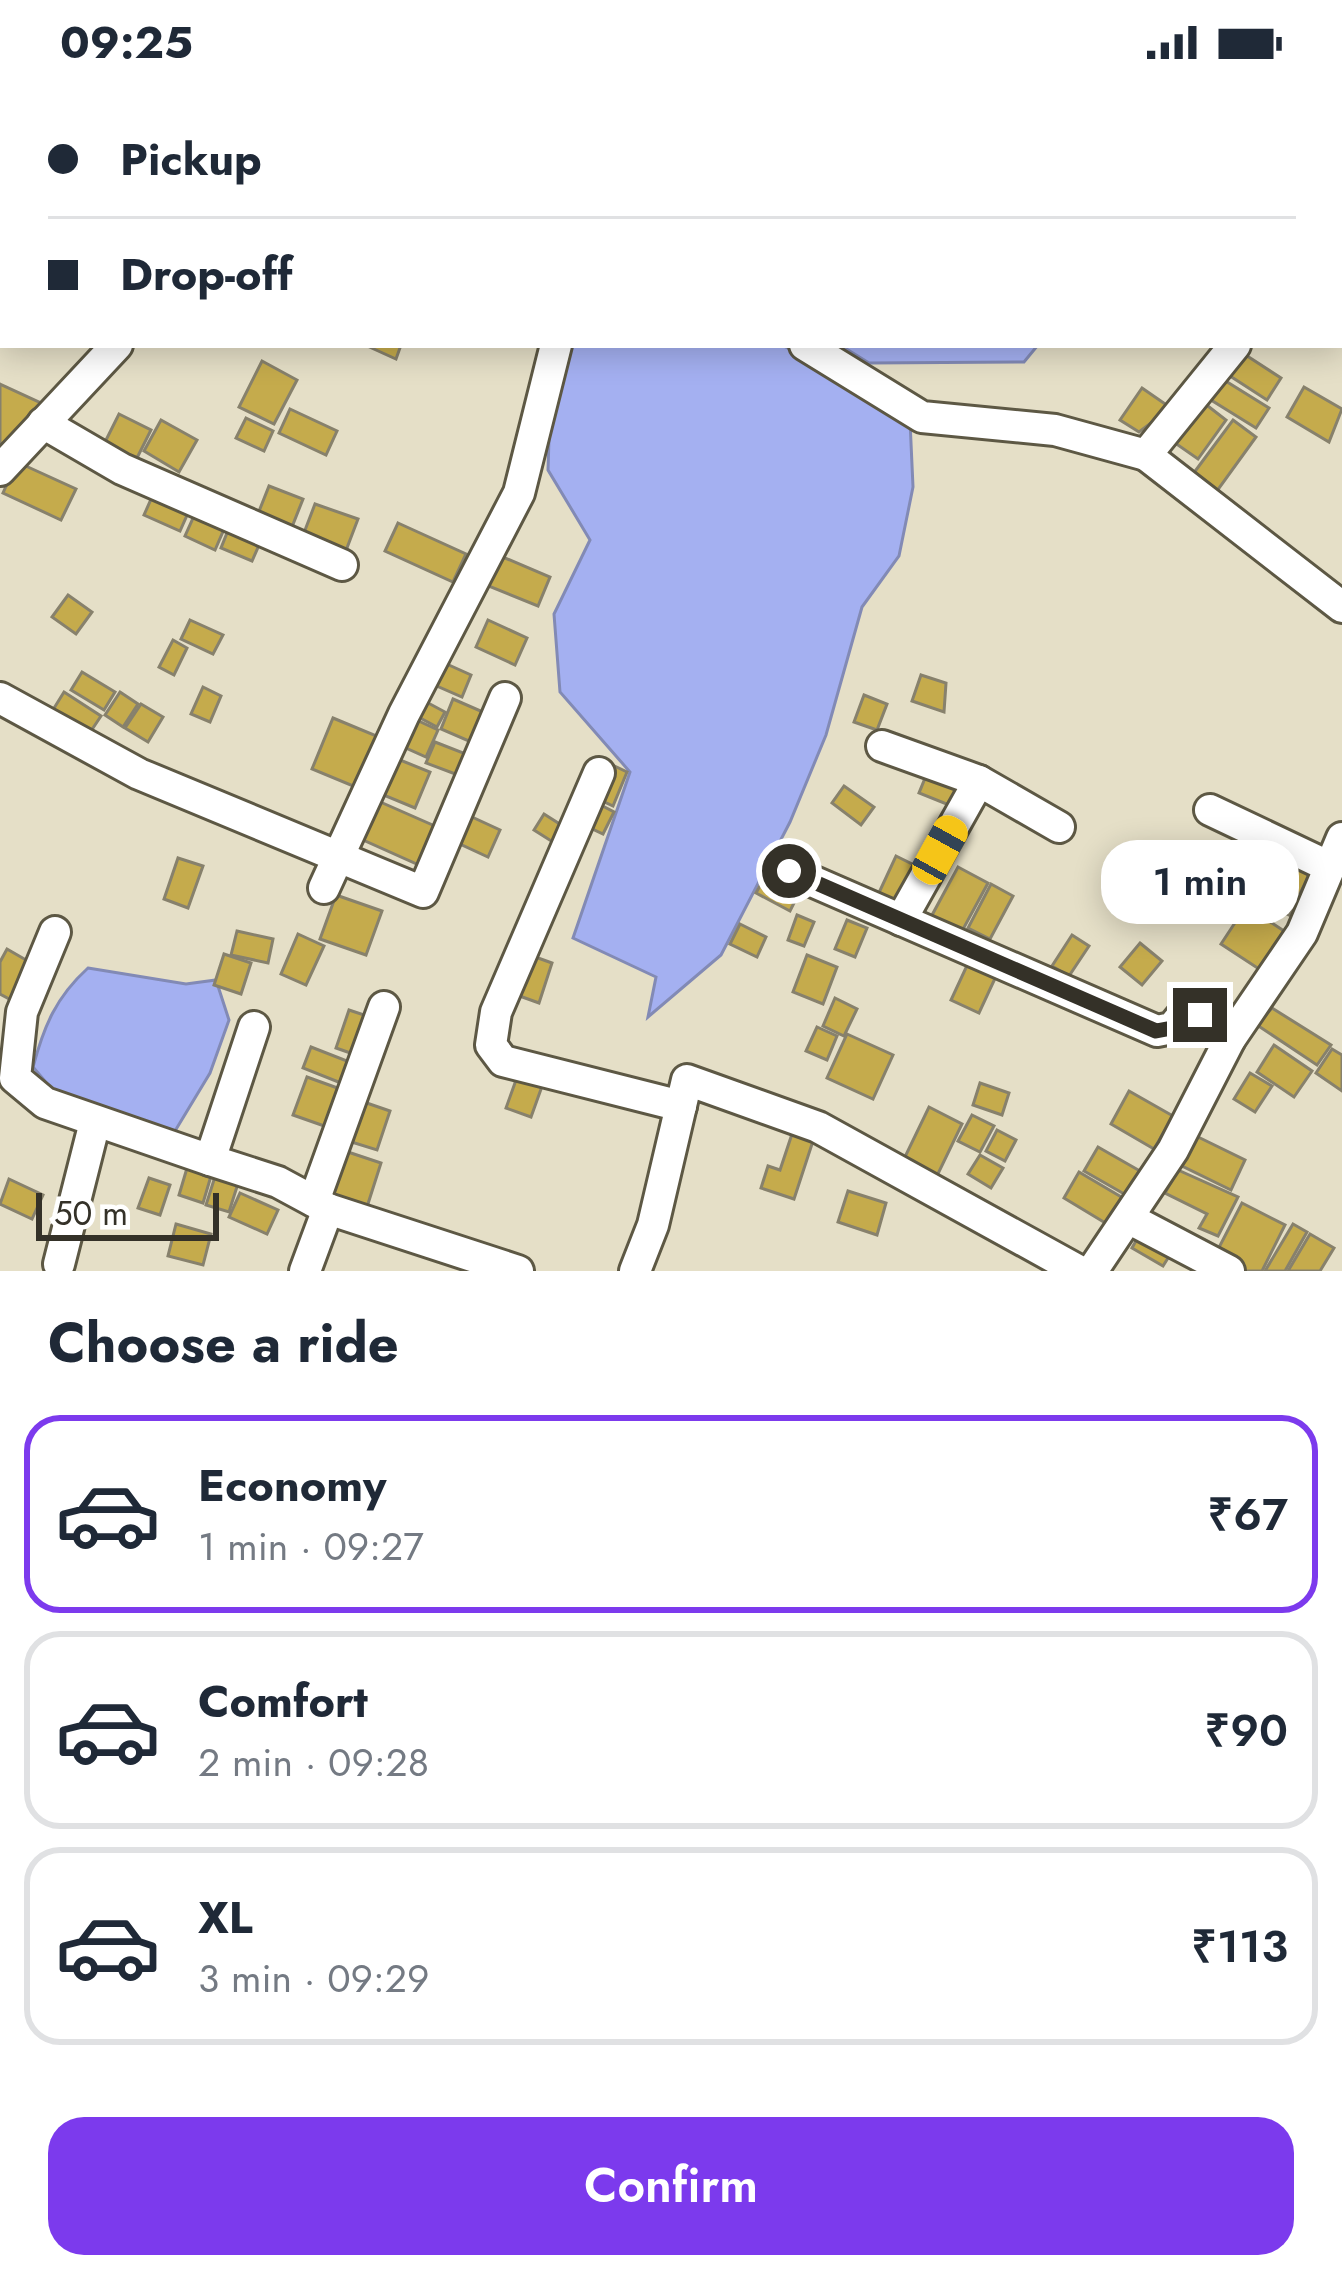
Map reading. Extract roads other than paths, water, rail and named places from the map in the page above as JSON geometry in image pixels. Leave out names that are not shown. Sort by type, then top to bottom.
[{"type":"street","points":[[4,460],[114,348]]},
{"type":"street","points":[[323,888],[404,714],[519,493],[555,348]]},
{"type":"street","points":[[811,348],[922,417],[1054,430],[1147,455],[1342,608]]},
{"type":"street","points":[[1147,455],[1233,348]]},
{"type":"street","points":[[44,423],[143,479],[342,565]]},
{"type":"street","points":[[0,698],[139,774],[423,892],[505,698]]},
{"type":"street","points":[[881,746],[979,781],[1059,827]]},
{"type":"street","points":[[599,773],[496,1012],[491,1045],[503,1060],[681,1106]]},
{"type":"street","points":[[901,920],[979,781]]},
{"type":"street","points":[[1092,1271],[1130,1219],[1231,1039],[1302,933],[1336,853],[1210,810]]},
{"type":"street","points":[[789,871],[1156,1031],[1166,1033],[1186,1011],[1231,1039]]},
{"type":"street","points":[[55,932],[11,1007],[14,1097],[278,1182],[422,1258],[518,1271]]},
{"type":"street","points":[[305,1271],[384,1007]]},
{"type":"street","points":[[210,1160],[254,1027]]},
{"type":"street","points":[[635,1271],[653,1225],[687,1081],[818,1127],[1079,1271]]},
{"type":"street","points":[[59,1264],[94,1122]]},
{"type":"street","points":[[1130,1219],[1229,1271]]},
{"type":"water","points":[[561,348],[788,348],[866,383],[910,421],[913,487],[899,556],[862,607],[826,735],[790,822],[721,955],[648,1017],[656,977],[573,938],[630,772],[560,692],[554,614],[590,540],[548,470],[550,407]]},
{"type":"water","points":[[845,348],[1036,348],[1024,362],[869,363]]},
{"type":"water","points":[[88,968],[186,984],[216,980],[229,1020],[210,1073],[175,1131],[55,1093],[33,1067],[53,1013]]}]
